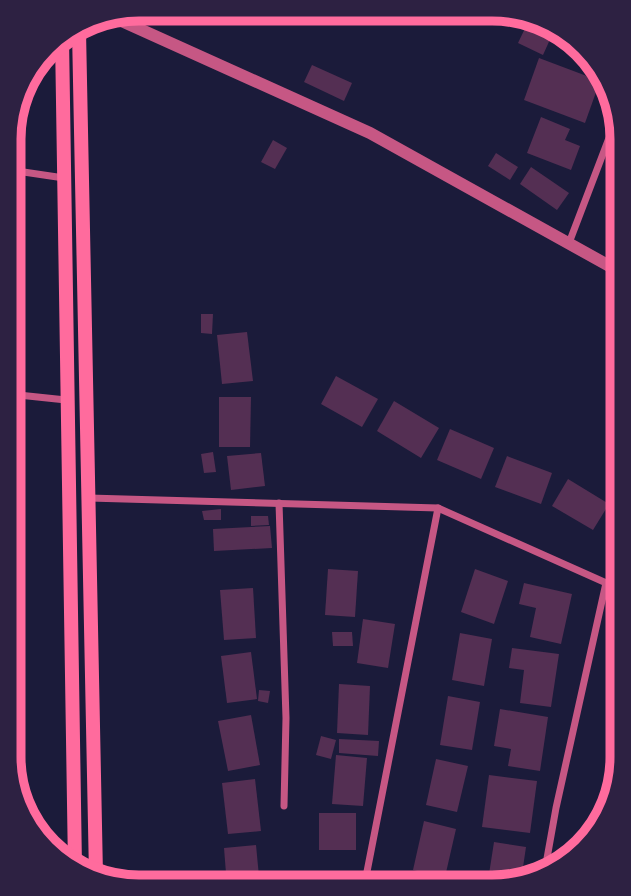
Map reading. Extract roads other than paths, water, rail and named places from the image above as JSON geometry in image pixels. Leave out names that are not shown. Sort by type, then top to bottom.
[{"type":"main road","points":[[79,38],[96,867]]},
{"type":"main road","points":[[62,49],[75,856]]},
{"type":"street","points":[[124,22],[370,133],[610,266]]},
{"type":"street","points":[[569,243],[610,136]]},
{"type":"street","points":[[21,172],[64,178]]},
{"type":"street","points":[[21,395],[66,400]]},
{"type":"street","points":[[88,498],[438,508],[610,585]]},
{"type":"street","points":[[279,503],[286,718],[284,806]]},
{"type":"street","points":[[366,875],[438,508]]},
{"type":"street","points":[[546,862],[555,808],[606,583]]}]
